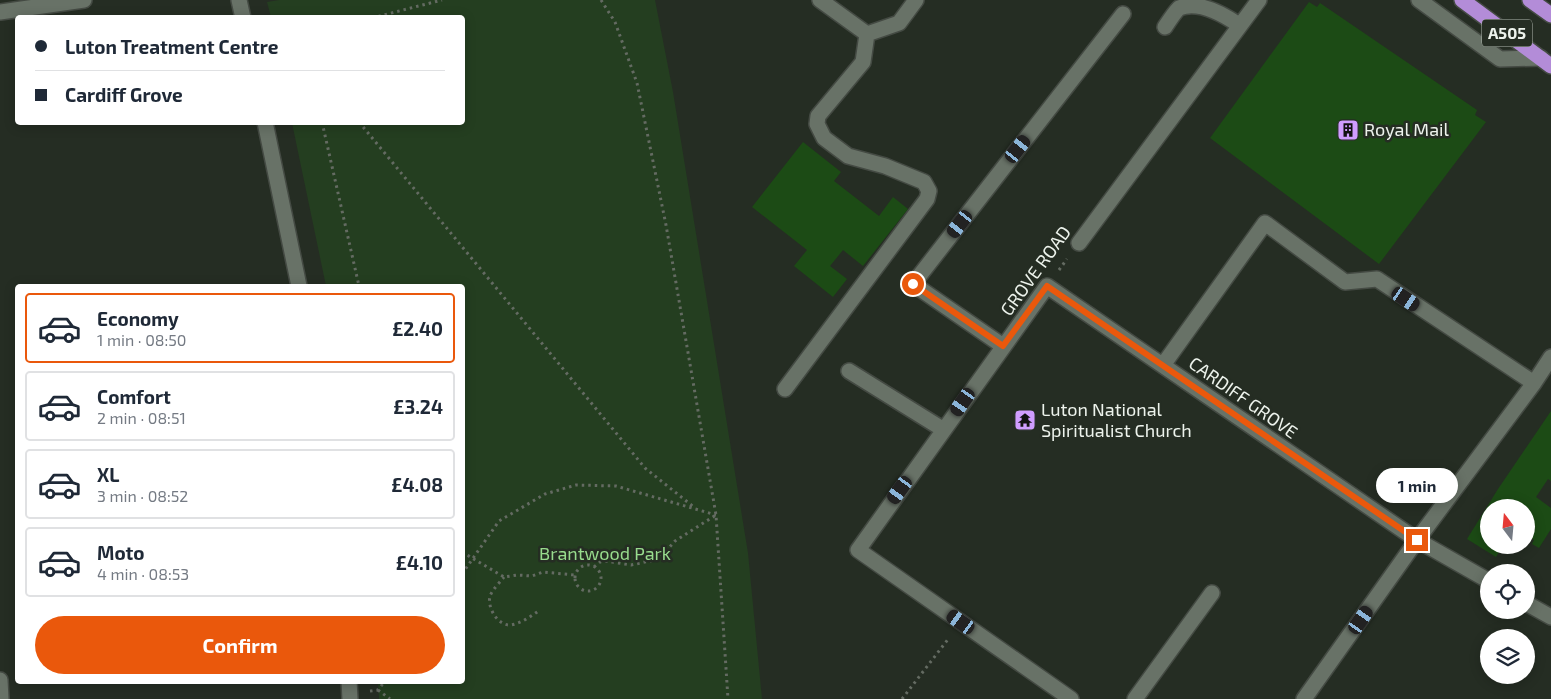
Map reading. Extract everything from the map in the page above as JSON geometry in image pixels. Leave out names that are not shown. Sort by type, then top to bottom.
[{"type":"highway","name":"A505","points":[[1462,0],[1546,62]]},
{"type":"highway","name":"A505","points":[[1530,0],[1551,15]]},
{"type":"street","points":[[0,12],[84,0]]},
{"type":"street","points":[[239,0],[242,15]]},
{"type":"street","points":[[820,0],[867,34]]},
{"type":"street","points":[[867,34],[899,23],[916,0]]},
{"type":"street","name":"GROVE ROAD","points":[[1080,243],[1259,0]]},
{"type":"street","points":[[1420,0],[1500,59],[1546,62]]},
{"type":"street","points":[[1165,27],[1180,7],[1192,1],[1206,2],[1239,25]]},
{"type":"street","points":[[1003,346],[913,284],[1123,14]]},
{"type":"street","points":[[785,390],[927,199],[929,191],[924,182],[885,166],[848,156],[824,138],[817,124],[818,116],[863,62],[867,34]]},
{"type":"street","points":[[266,125],[299,284]]},
{"type":"street","points":[[1162,365],[1265,223],[1345,282],[1377,279],[1534,383]]},
{"type":"street","name":"GROVE ROAD","points":[[1047,286],[858,550],[1071,699]]},
{"type":"street","name":"CARDIFF GROVE","points":[[1047,286],[1417,540],[1480,576]]},
{"type":"street","points":[[1304,699],[1551,357]]},
{"type":"street","points":[[849,371],[944,430]]},
{"type":"street","points":[[1135,699],[1212,593]]},
{"type":"street","points":[[1535,608],[1551,617]]},
{"type":"street","points":[[0,680],[1,699]]},
{"type":"street","points":[[348,684],[350,699]]},
{"type":"path","points":[[384,15],[442,0]]},
{"type":"path","points":[[601,0],[615,22],[637,84],[666,225],[716,515],[728,699]]},
{"type":"path","points":[[323,125],[359,284]]},
{"type":"path","points":[[361,125],[645,468],[695,508]]},
{"type":"path","name":"GROVE ROAD","points":[[1047,286],[1080,243]]},
{"type":"path","points":[[465,570],[499,521],[545,494],[576,485],[616,486],[716,515]]},
{"type":"path","points":[[594,566],[598,569],[601,577],[599,586],[592,591],[579,588],[575,580],[577,572],[582,566],[594,566],[605,561],[631,565],[659,559],[675,542],[716,515]]},
{"type":"path","points":[[465,554],[504,577],[517,575],[532,576],[544,572],[576,575]]},
{"type":"path","points":[[504,577],[491,594],[489,602],[494,615],[501,622],[510,625],[527,619],[540,610]]},
{"type":"path","points":[[902,699],[961,622]]},
{"type":"path","points":[[378,690],[390,699]]},
{"type":"green space","name":"Brantwood Park","points":[[279,0],[655,0],[673,92],[748,553],[762,699],[379,699],[378,684],[465,684],[465,284],[326,284],[292,125],[465,125],[465,15],[270,15],[267,2]]},
{"type":"building","name":"Royal Mail","points":[[1309,2],[1317,7],[1320,3],[1477,110],[1475,115],[1486,122],[1379,264],[1210,138]]},
{"type":"building","points":[[803,142],[841,172],[834,181],[879,216],[893,197],[908,209],[863,266],[843,250],[830,266],[847,279],[833,297],[794,266],[807,250],[752,207]]},
{"type":"building","points":[[1551,411],[1551,481],[1548,479],[1536,497],[1551,508],[1551,529],[1539,548],[1535,546],[1535,499],[1492,499]]},
{"type":"building","points":[[1480,518],[1480,547],[1467,539]]},
{"type":"place","name":"Royal Mail","points":[[1348,130]]},
{"type":"place","name":"Luton National Spiritualist Church","points":[[1025,420]]},
{"type":"route","points":[[913,284],[1003,346],[1047,286],[1417,540]]}]
